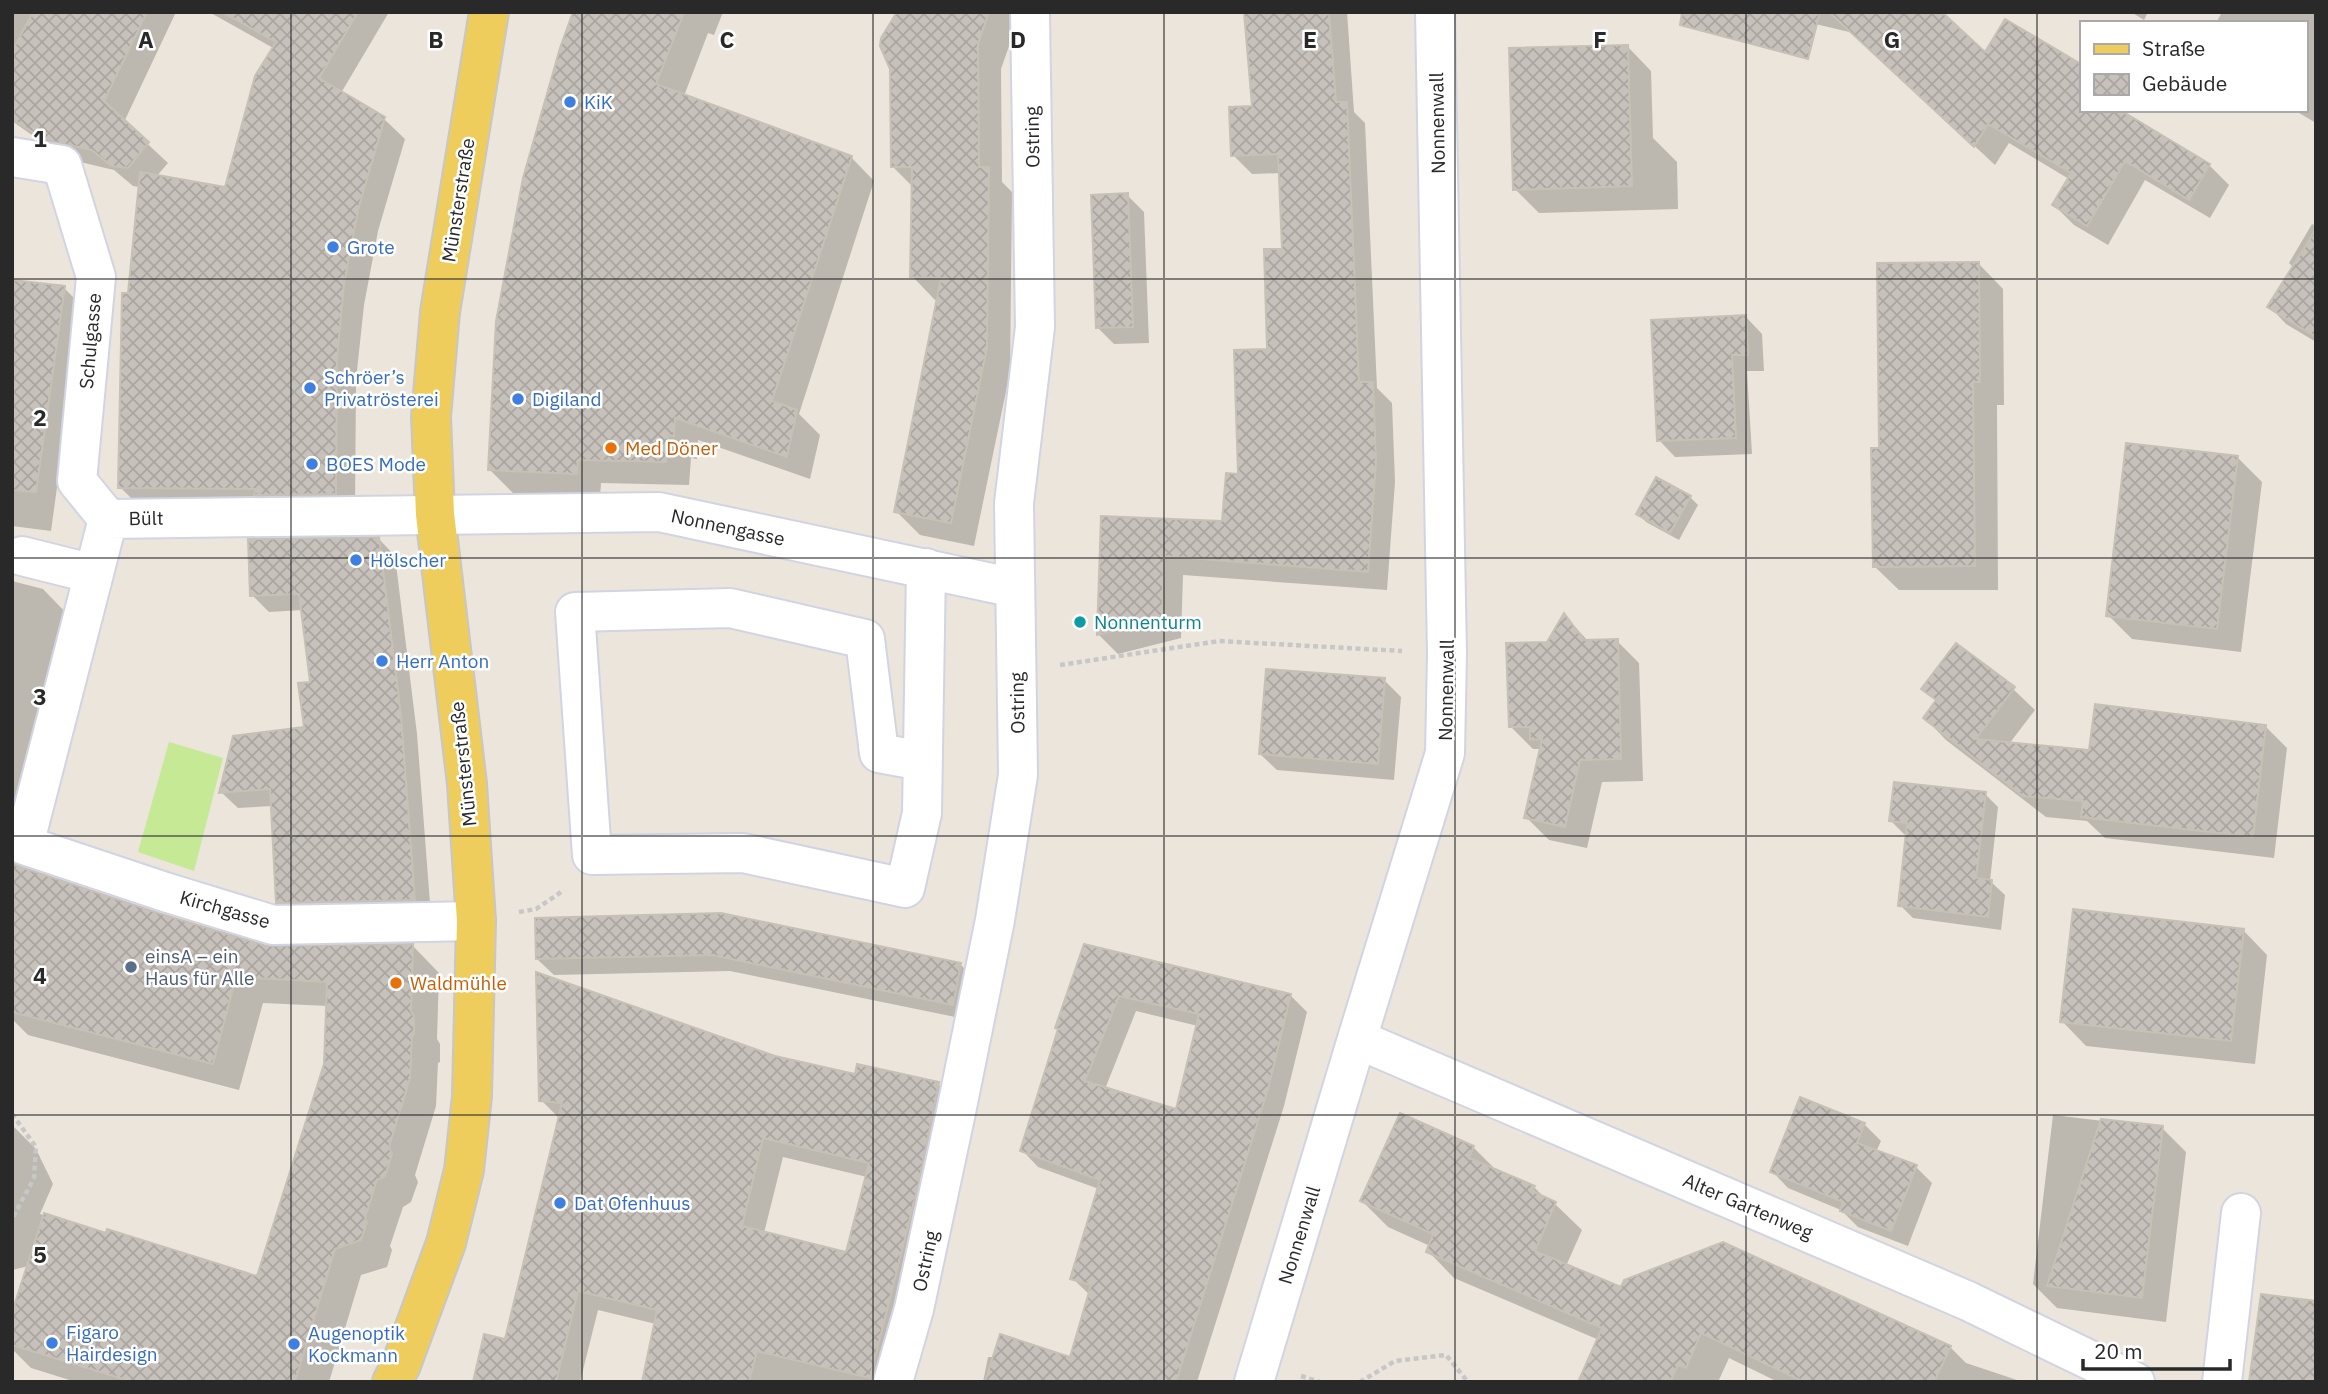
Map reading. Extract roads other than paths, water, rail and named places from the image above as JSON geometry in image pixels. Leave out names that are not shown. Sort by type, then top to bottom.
[{"type":"main road","name":"Münsterstraße","points":[[392,1382],[401,1365],[446,1243],[464,1170],[472,1083],[476,921],[467,784],[435,514],[431,416],[440,312],[489,12]]},
{"type":"street","name":"Ostring","points":[[893,1382],[914,1309],[995,920],[1018,775],[1014,503],[1035,327],[1030,12]]},
{"type":"street","name":"Nonnenwall","points":[[1254,1382],[1445,753],[1447,654],[1434,12]]},
{"type":"street","name":"Schulgasse","points":[[12,157],[62,164],[96,277],[77,481],[108,519]]},
{"type":"street","name":"Nonnengasse","points":[[435,514],[659,512],[1016,588]]},
{"type":"street","name":"Bült","points":[[24,845],[24,800],[94,574],[108,519],[435,514]]},
{"type":"street","points":[[22,556],[94,574]]},
{"type":"street","points":[[922,761],[879,753],[865,639],[730,608],[575,612],[592,855],[743,853],[905,888],[922,813],[926,568]]},
{"type":"street","name":"Kirchgasse","points":[[24,845],[272,925],[476,921]]},
{"type":"street","name":"Alter Gartenweg","points":[[1357,1039],[1968,1301],[2135,1382]]},
{"type":"street","points":[[2222,1382],[2241,1213]]},
{"type":"place","name":"KiK","points":[[570,102]]},
{"type":"place","name":"Grote","points":[[333,247]]},
{"type":"place","name":"Schröer’s Privatrösterei","points":[[310,388]]},
{"type":"place","name":"Digiland","points":[[518,399]]},
{"type":"place","name":"Med Döner","points":[[611,448]]},
{"type":"place","name":"BOES Mode","points":[[312,464]]},
{"type":"place","name":"Hölscher","points":[[356,560]]},
{"type":"place","name":"Nonnenturm","points":[[1080,622]]},
{"type":"place","name":"Herr Anton","points":[[382,661]]},
{"type":"place","name":"einsA – ein Haus für Alle","points":[[131,967]]},
{"type":"place","name":"Waldmühle","points":[[396,983]]},
{"type":"place","name":"Dat Ofenhuus","points":[[560,1203]]},
{"type":"place","name":"Figaro Hairdesign","points":[[52,1343]]},
{"type":"place","name":"Augenoptik Kockmann","points":[[294,1344]]}]
